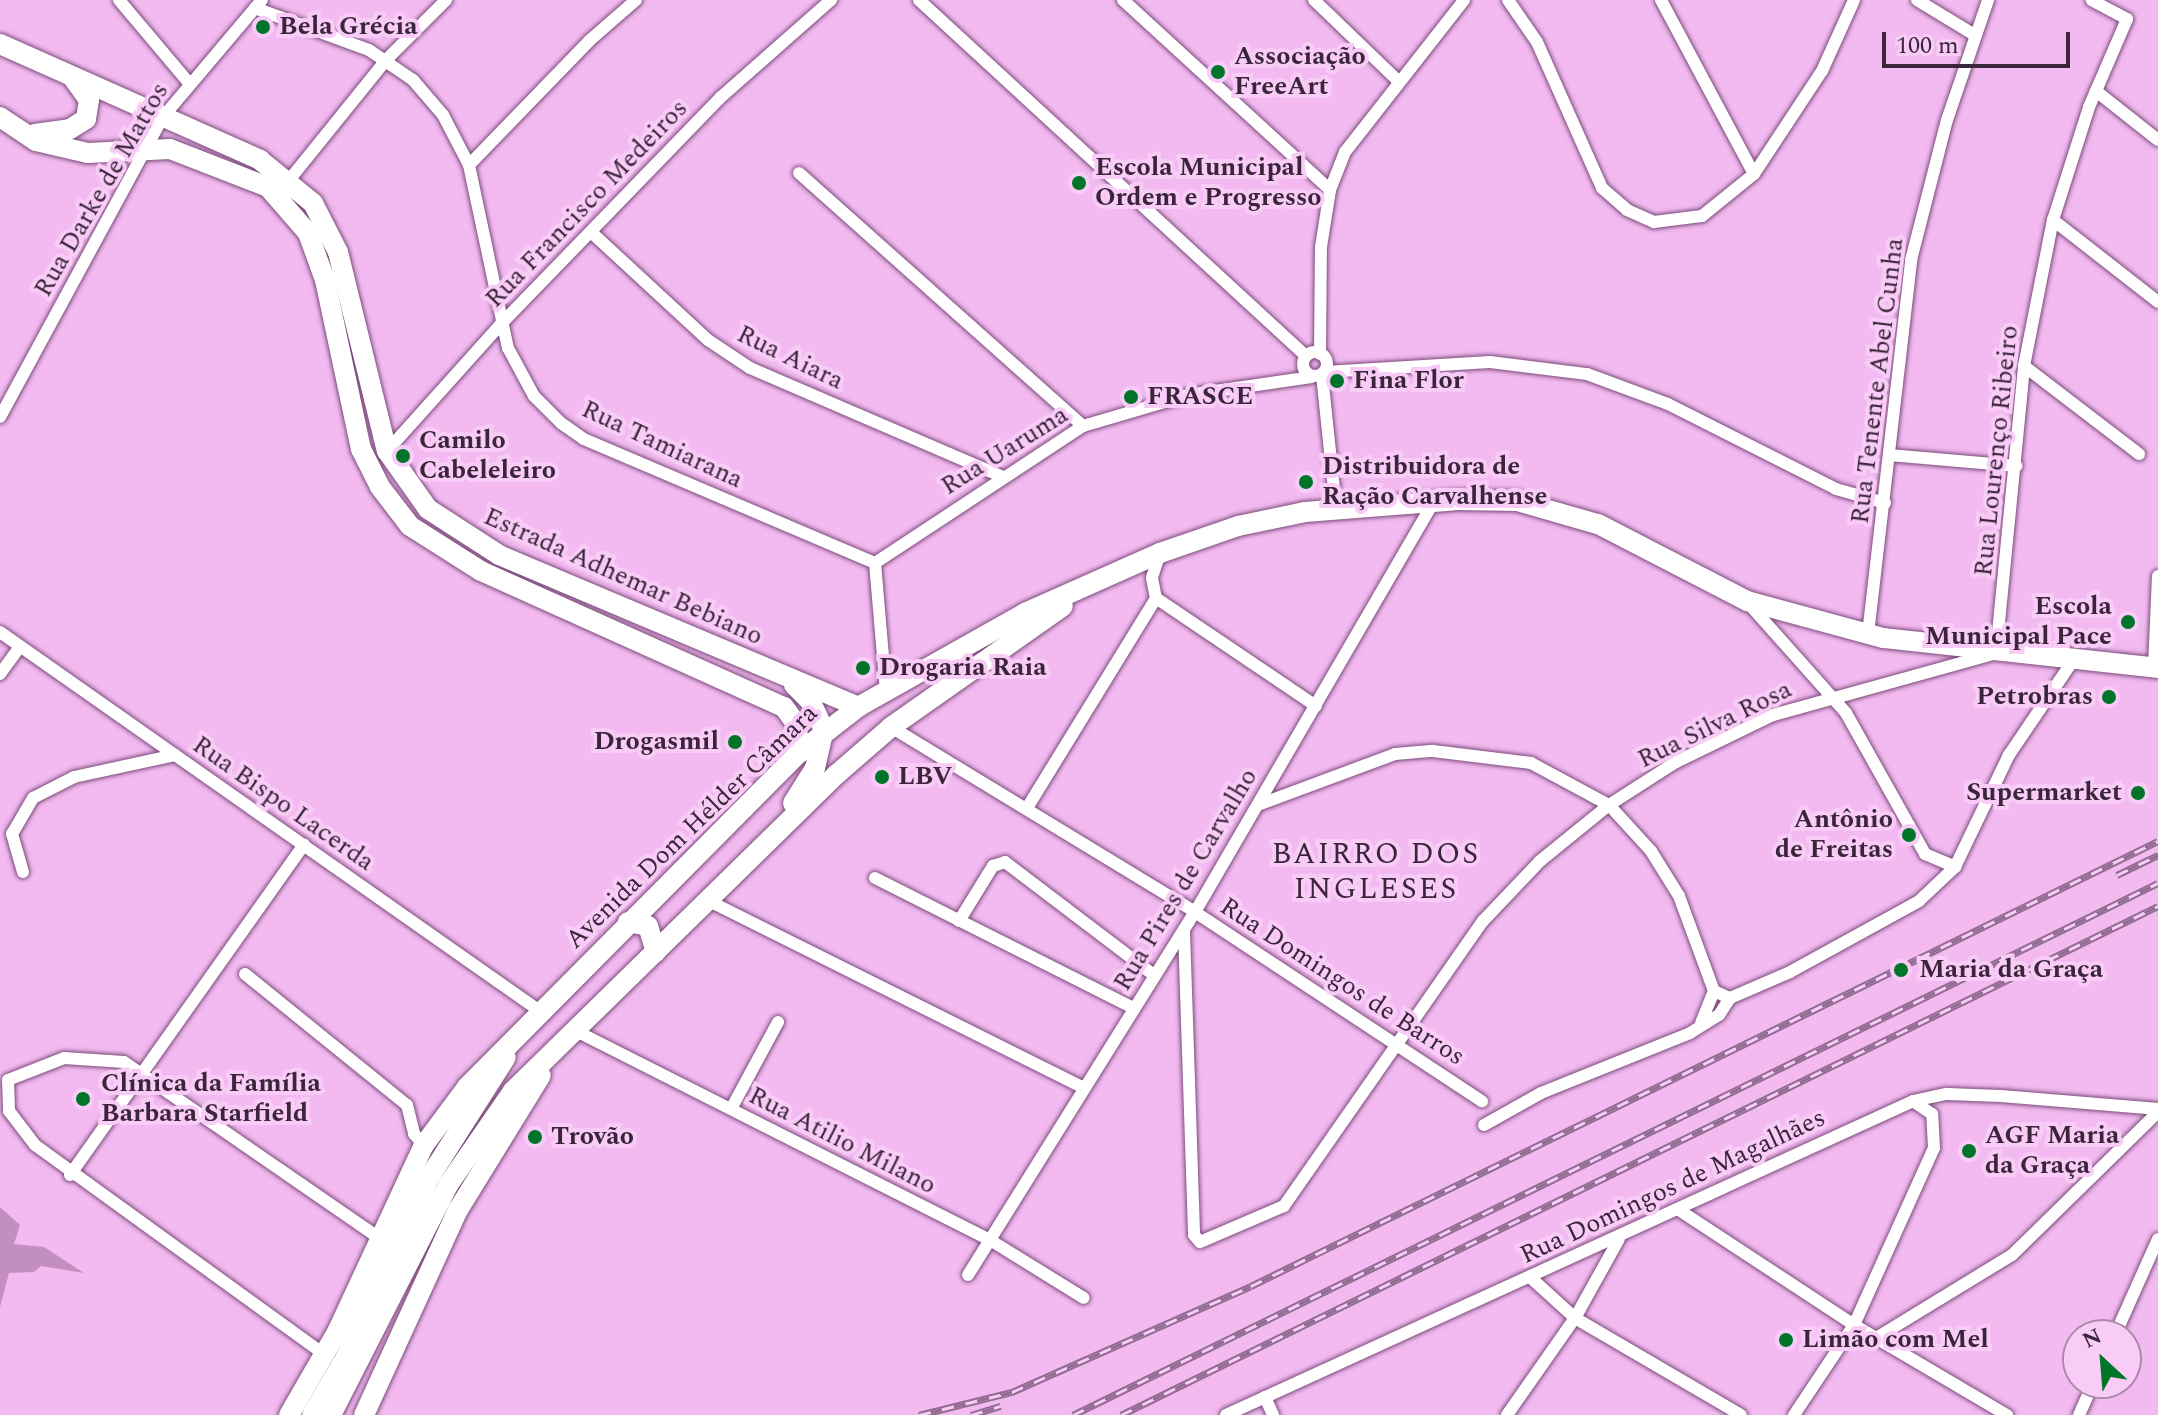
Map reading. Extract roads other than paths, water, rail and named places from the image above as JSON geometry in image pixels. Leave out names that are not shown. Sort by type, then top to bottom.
[{"type":"main road","name":"Estrada Adhemar Bebiano","points":[[0,44],[260,160],[290,179],[318,210],[338,252],[387,451],[428,509],[481,545],[858,707]]},
{"type":"main road","points":[[26,135],[56,133],[86,119],[89,100],[70,74]]},
{"type":"main road","name":"Estrada Adhemar Bebiano","points":[[0,117],[26,135],[88,153],[148,147],[192,155],[268,187],[297,216],[325,280],[361,449],[380,487],[410,526],[481,571],[784,707],[797,725],[799,753]]},
{"type":"main road","name":"Avenida Dom Hélder Câmara","points":[[289,1415],[325,1355],[424,1145],[467,1087],[628,922],[824,730],[858,707],[1025,613],[1160,553],[1238,526],[1336,508],[1434,501],[1517,501],[1573,515],[1747,601],[1868,634],[2072,662],[2156,668]]},
{"type":"main road","name":"Avenida Dom Hélder Câmara","points":[[439,1182],[513,1091],[556,1052],[738,868],[891,727],[1090,586]]},
{"type":"main road","points":[[738,868],[808,784],[824,730],[811,702],[788,679]]},
{"type":"main road","points":[[628,922],[648,926],[656,952]]},
{"type":"main road","name":"Avenida Dom Hélder Câmara","points":[[439,1182],[517,1039]]},
{"type":"main road","name":"Avenida Dom Hélder Câmara","points":[[364,1415],[458,1210],[556,1052]]},
{"type":"main road","points":[[312,1415],[439,1182]]},
{"type":"main road","points":[[331,1415],[439,1182]]},
{"type":"street","points":[[119,0],[189,83]]},
{"type":"street","points":[[290,179],[386,60],[446,0]]},
{"type":"street","points":[[469,165],[590,40],[636,0]]},
{"type":"street","name":"Rua Francisco Medeiros","points":[[387,451],[500,325],[721,97],[831,0]]},
{"type":"street","points":[[919,0],[1306,356]]},
{"type":"street","points":[[1123,0],[1330,190]]},
{"type":"street","points":[[1314,0],[1397,80]]},
{"type":"street","points":[[1336,508],[1320,374],[1327,363],[1320,354],[1321,247],[1330,190],[1355,135],[1464,0]]},
{"type":"street","points":[[1508,0],[1565,100],[1596,178],[1627,210],[1654,222],[1702,216],[1754,174],[1822,71],[1854,0]]},
{"type":"street","points":[[1661,0],[1754,174]]},
{"type":"street","points":[[1917,0],[1973,34]]},
{"type":"street","name":"Rua Tenente Abel Cunha","points":[[1868,634],[1911,260],[1973,34],[1988,0]]},
{"type":"street","name":"Rua Lourenço Ribeiro","points":[[1996,653],[2017,466],[2024,366],[2053,220],[2096,91],[2127,19],[2092,0]]},
{"type":"street","name":"Rua Darke de Mattos","points":[[0,417],[163,117],[258,4]]},
{"type":"street","name":"Rua Tamiarana","points":[[258,4],[386,60],[413,80],[443,115],[469,165],[500,325],[534,396],[584,439],[875,563]]},
{"type":"street","points":[[2096,91],[2158,140]]},
{"type":"street","points":[[799,173],[1083,426]]},
{"type":"street","points":[[2053,220],[2158,302]]},
{"type":"street","name":"Rua Aiara","points":[[591,232],[708,340],[750,368],[1001,476]]},
{"type":"street","points":[[1306,356],[1320,354]]},
{"type":"street","points":[[1306,356],[1303,368],[1320,374]]},
{"type":"street","name":"Rua Uaruma","points":[[875,563],[1001,476],[1083,426],[1188,395],[1320,374],[1490,362],[1587,374],[1668,404],[1836,489],[1885,503]]},
{"type":"street","points":[[2024,366],[2139,454]]},
{"type":"street","points":[[1889,455],[2017,466]]},
{"type":"street","name":"Rua Pires de Carvalho","points":[[968,1275],[1184,931],[1434,501]]},
{"type":"street","points":[[1027,808],[1156,598],[1152,578],[1160,553]]},
{"type":"street","points":[[875,563],[886,691]]},
{"type":"street","points":[[1134,565],[1152,578]]},
{"type":"street","points":[[2156,668],[2157,579]]},
{"type":"street","points":[[1156,598],[1316,706]]},
{"type":"street","points":[[1747,601],[1832,696],[1865,740],[1925,854],[1955,867]]},
{"type":"street","name":"Rua Bispo Lacerda","points":[[0,632],[541,1012]]},
{"type":"street","points":[[0,674],[20,646]]},
{"type":"street","name":"Rua Silva Rosa","points":[[1184,931],[1194,1235],[1200,1242],[1266,1217],[1284,1206],[1393,1044],[1483,921],[1540,861],[1609,805],[1676,762],[1773,715],[1832,696],[1996,653]]},
{"type":"street","points":[[1484,1125],[1541,1093],[1690,1033],[1719,1015],[1730,998],[1891,919],[1955,867],[2009,755],[2072,662]]},
{"type":"street","name":"Rua Domingos de Barros","points":[[891,727],[1195,912],[1482,1101]]},
{"type":"street","points":[[1258,805],[1363,763],[1433,751],[1531,763],[1609,805],[1651,851],[1679,896],[1714,991],[1710,1011],[1690,1033]]},
{"type":"street","points":[[23,872],[12,834],[33,798],[74,777],[175,755]]},
{"type":"street","points":[[70,1175],[304,845]]},
{"type":"street","points":[[959,921],[993,866],[1005,862],[1155,976]]},
{"type":"street","points":[[875,878],[1134,1008]]},
{"type":"street","points":[[707,900],[1084,1088]]},
{"type":"street","points":[[245,974],[407,1105],[414,1134],[424,1145]]},
{"type":"street","points":[[1714,991],[1730,998]]},
{"type":"street","points":[[731,1109],[778,1022]]},
{"type":"street","name":"Rua Atilio Milano","points":[[576,1031],[990,1240],[1084,1298]]},
{"type":"street","points":[[325,1355],[70,1175],[18,1125],[9,1111],[4,1078],[43,1062],[87,1055],[124,1062],[145,1073],[379,1238]]},
{"type":"street","name":"Rua Domingos de Magalhães","points":[[1226,1415],[1619,1239],[1913,1101],[1947,1094],[2158,1110]]},
{"type":"street","points":[[1794,1415],[1854,1325],[1934,1148],[1932,1114],[1913,1101]]},
{"type":"street","points":[[1876,1338],[2012,1255],[2158,1110]]},
{"type":"street","points":[[1679,1210],[1854,1325],[2007,1415]]},
{"type":"street","points":[[1507,1415],[1575,1318],[1619,1239]]},
{"type":"street","points":[[2122,1319],[2158,1239]]},
{"type":"street","points":[[1530,1277],[1575,1318],[1741,1415]]},
{"type":"street","points":[[1265,1397],[1273,1415]]},
{"type":"railway","points":[[919,1415],[1012,1392],[1251,1286],[2158,841]]},
{"type":"railway","points":[[2117,875],[2158,855]]},
{"type":"railway","points":[[1073,1415],[2158,883]]},
{"type":"railway","points":[[1121,1415],[2158,906]]},
{"type":"railway","points":[[971,1415],[1001,1406]]},
{"type":"place","name":"Bela Grécia","points":[[263,27]]},
{"type":"place","name":"Associação FreeArt","points":[[1218,72]]},
{"type":"place","name":"Escola Municipal Ordem e Progresso","points":[[1079,183]]},
{"type":"place","name":"Fina Flor","points":[[1337,381]]},
{"type":"place","name":"FRASCE","points":[[1131,397]]},
{"type":"place","name":"Camilo Cabeleleiro","points":[[403,456]]},
{"type":"place","name":"Distribuidora de Ração Carvalhense","points":[[1306,482]]},
{"type":"place","name":"Escola Municipal Pace","points":[[2128,622]]},
{"type":"place","name":"Drogaria Raia","points":[[863,668]]},
{"type":"place","name":"Petrobras","points":[[2109,697]]},
{"type":"place","name":"Drogasmil","points":[[735,742]]},
{"type":"place","name":"LBV","points":[[882,777]]},
{"type":"place","name":"Supermarket","points":[[2138,793]]},
{"type":"place","name":"Antônio de Freitas","points":[[1909,835]]},
{"type":"place","name":"Maria da Graça","points":[[1901,970]]},
{"type":"place","name":"Clínica da Família Barbara Starfield","points":[[83,1099]]},
{"type":"place","name":"Trovão","points":[[535,1137]]},
{"type":"place","name":"AGF Maria da Graça","points":[[1969,1151]]},
{"type":"place","name":"Limão com Mel","points":[[1786,1340]]},
{"type":"district","name":"BAIRRO DOS INGLESES","points":[[1376,871]]}]
